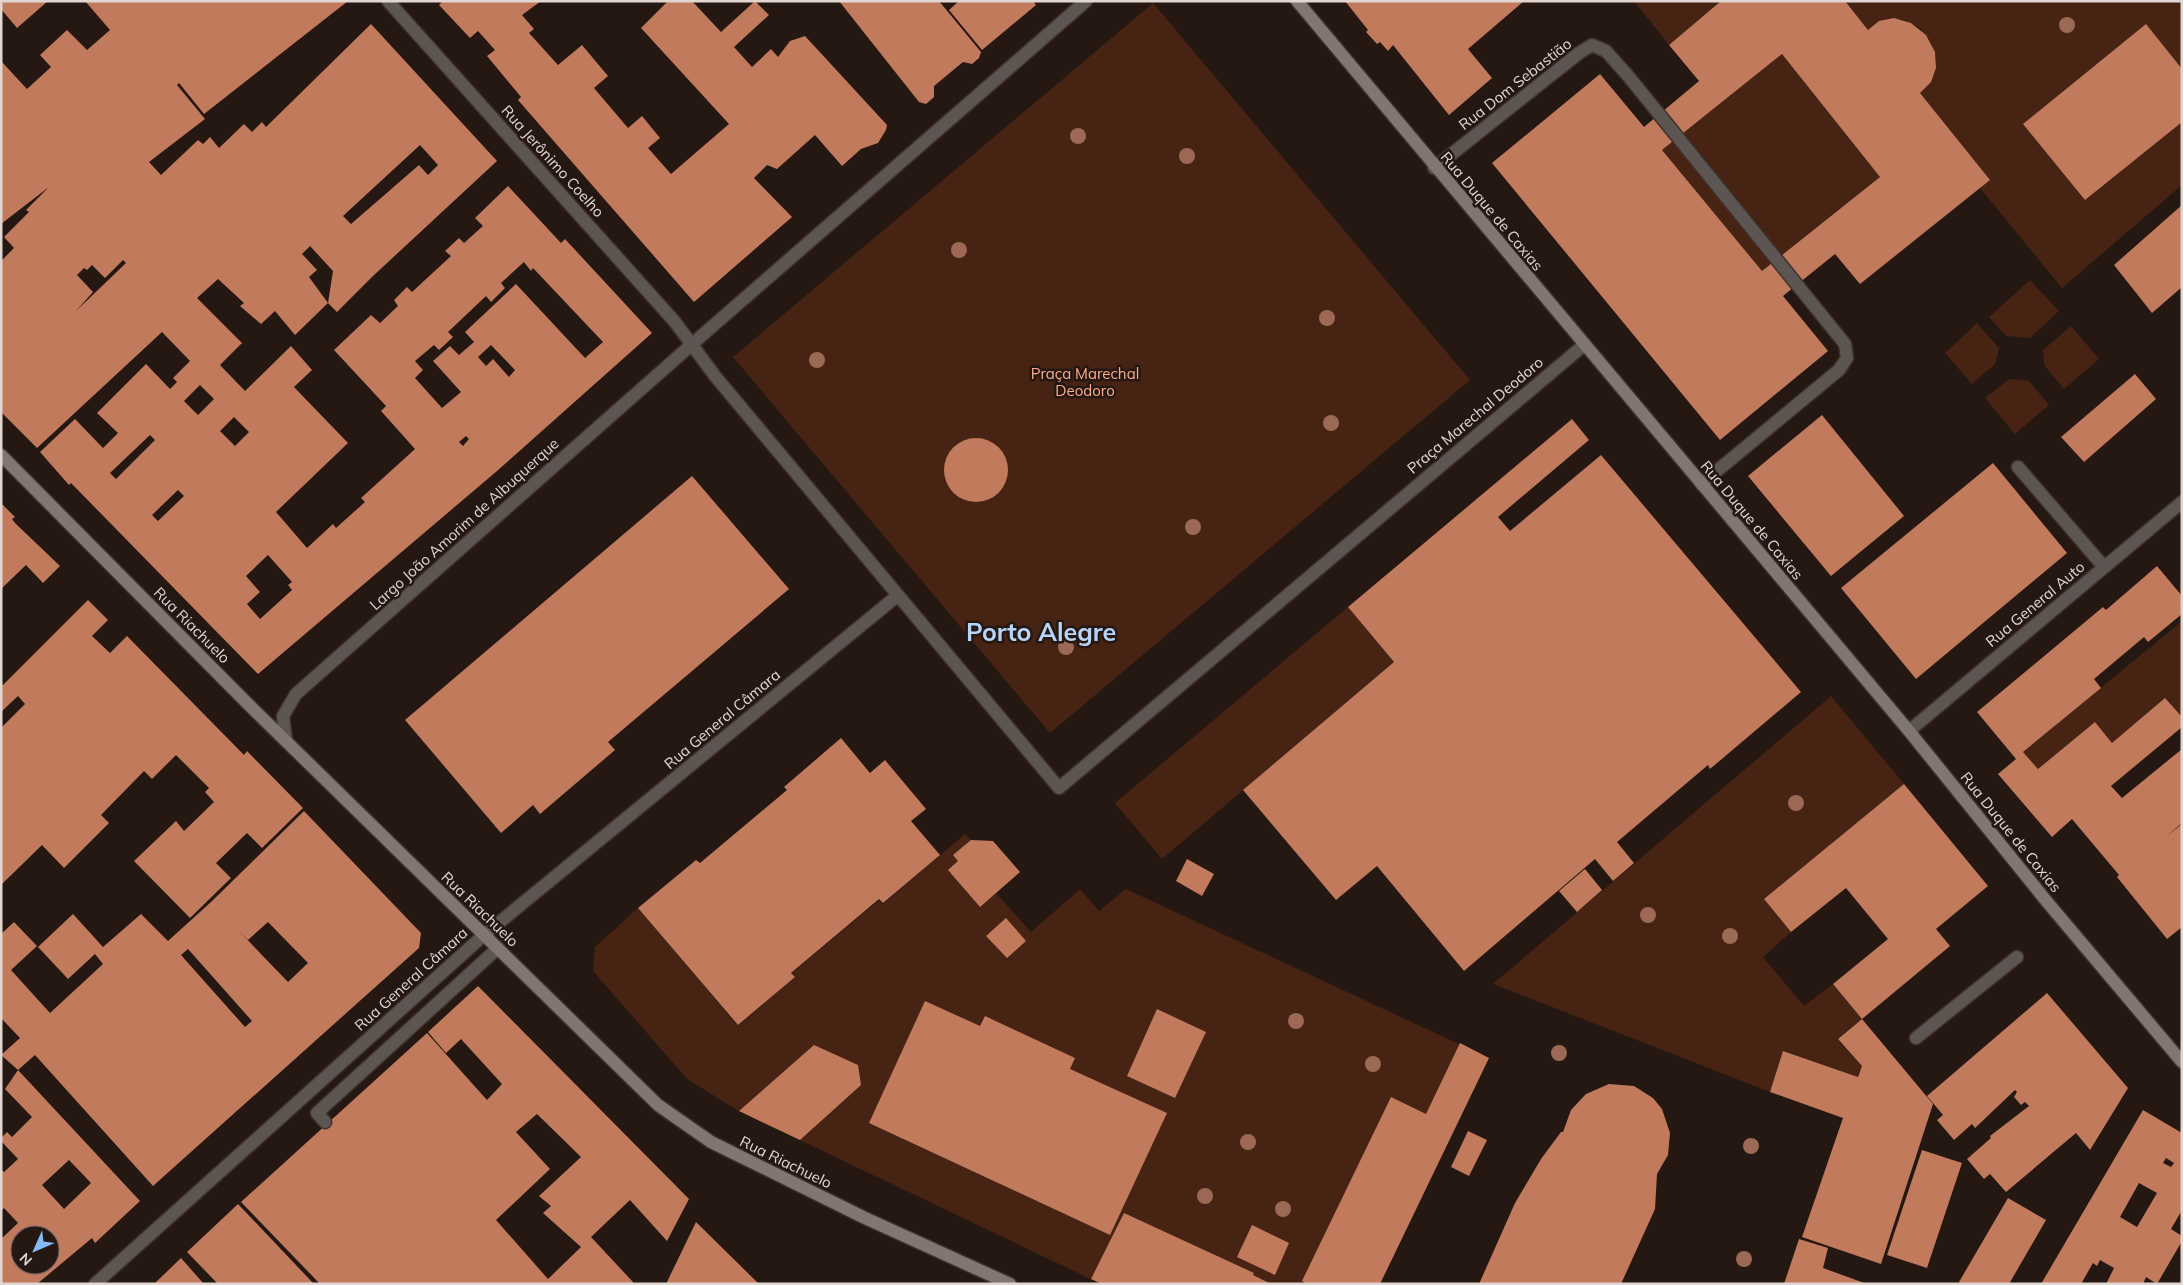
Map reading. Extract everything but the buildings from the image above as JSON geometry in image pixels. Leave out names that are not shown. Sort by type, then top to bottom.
[{"type":"street","name":"Rua Jerônimo Coelho","points":[[388,1],[675,322],[691,344]]},
{"type":"street","points":[[691,344],[1086,1]]},
{"type":"street","name":"Rua Duque de Caxias","points":[[1297,1],[1434,168],[1909,731],[2048,903],[2182,1062]]},
{"type":"street","name":"Rua Dom Sebastião","points":[[1434,168],[1579,53],[1592,45],[1606,51],[1629,77],[1845,344],[1847,358],[1839,370],[1701,484]]},
{"type":"street","name":"Praça Marechal Deodoro","points":[[691,344],[897,596],[1059,788],[1584,345]]},
{"type":"street","name":"Largo João Amorim de Albuquerque","points":[[286,741],[283,716],[296,694],[691,344]]},
{"type":"street","name":"Rua Riachuelo","points":[[1,455],[286,741],[658,1105],[711,1142],[865,1218],[1010,1284]]},
{"type":"street","points":[[2018,467],[2104,568]]},
{"type":"street","name":"Rua General Auto","points":[[1909,731],[2182,502]]},
{"type":"street","name":"Rua General Câmara","points":[[95,1284],[484,935],[897,596]]},
{"type":"street","points":[[326,1122],[317,1113],[498,948]]},
{"type":"street","points":[[1916,1038],[2017,957]]},
{"type":"green space","points":[[1634,1],[1721,1],[1669,45]]},
{"type":"green space","points":[[1845,1],[2182,1],[2182,185],[2062,288],[1980,188],[1989,180],[1920,93],[1936,66],[1936,57],[1924,33],[1910,22],[1893,19],[1882,21],[1868,30]]},
{"type":"green space","name":"Praça Marechal Deodoro","points":[[1153,3],[1470,380],[1050,733],[733,357]]},
{"type":"green space","points":[[1782,54],[1880,177],[1762,271],[1662,150]]},
{"type":"green space","points":[[2030,280],[2059,311],[2030,338],[2006,336],[1989,317]]},
{"type":"green space","points":[[1977,323],[1999,348],[1995,364],[1972,384],[1945,353]]},
{"type":"green space","points":[[2071,326],[2099,359],[2064,389],[2044,365],[2043,350]]},
{"type":"green space","points":[[2009,379],[2029,381],[2049,405],[2015,434],[1985,398]]},
{"type":"green space","points":[[1348,607],[1394,662],[1162,859],[1115,803]]},
{"type":"green space","points":[[2182,621],[2182,727],[2144,758],[2124,734],[2112,743],[2095,722],[2038,769],[2023,752]]},
{"type":"green space","points":[[1831,696],[1904,784],[1764,899],[1791,932],[1763,957],[1804,1006],[1833,984],[1862,1019],[1837,1039],[1862,1066],[1858,1077],[1784,1051],[1770,1092],[1493,984]]},
{"type":"green space","points":[[965,834],[971,840],[993,841],[1020,872],[996,893],[1031,932],[1080,889],[1099,911],[1126,889],[1489,1058],[1380,1284],[1101,1284],[739,1111],[687,1079],[593,971],[595,947],[638,908],[738,1026],[795,977],[792,973],[879,900],[883,904]]},
{"type":"district","name":"Porto Alegre","points":[[1041,631]]}]
